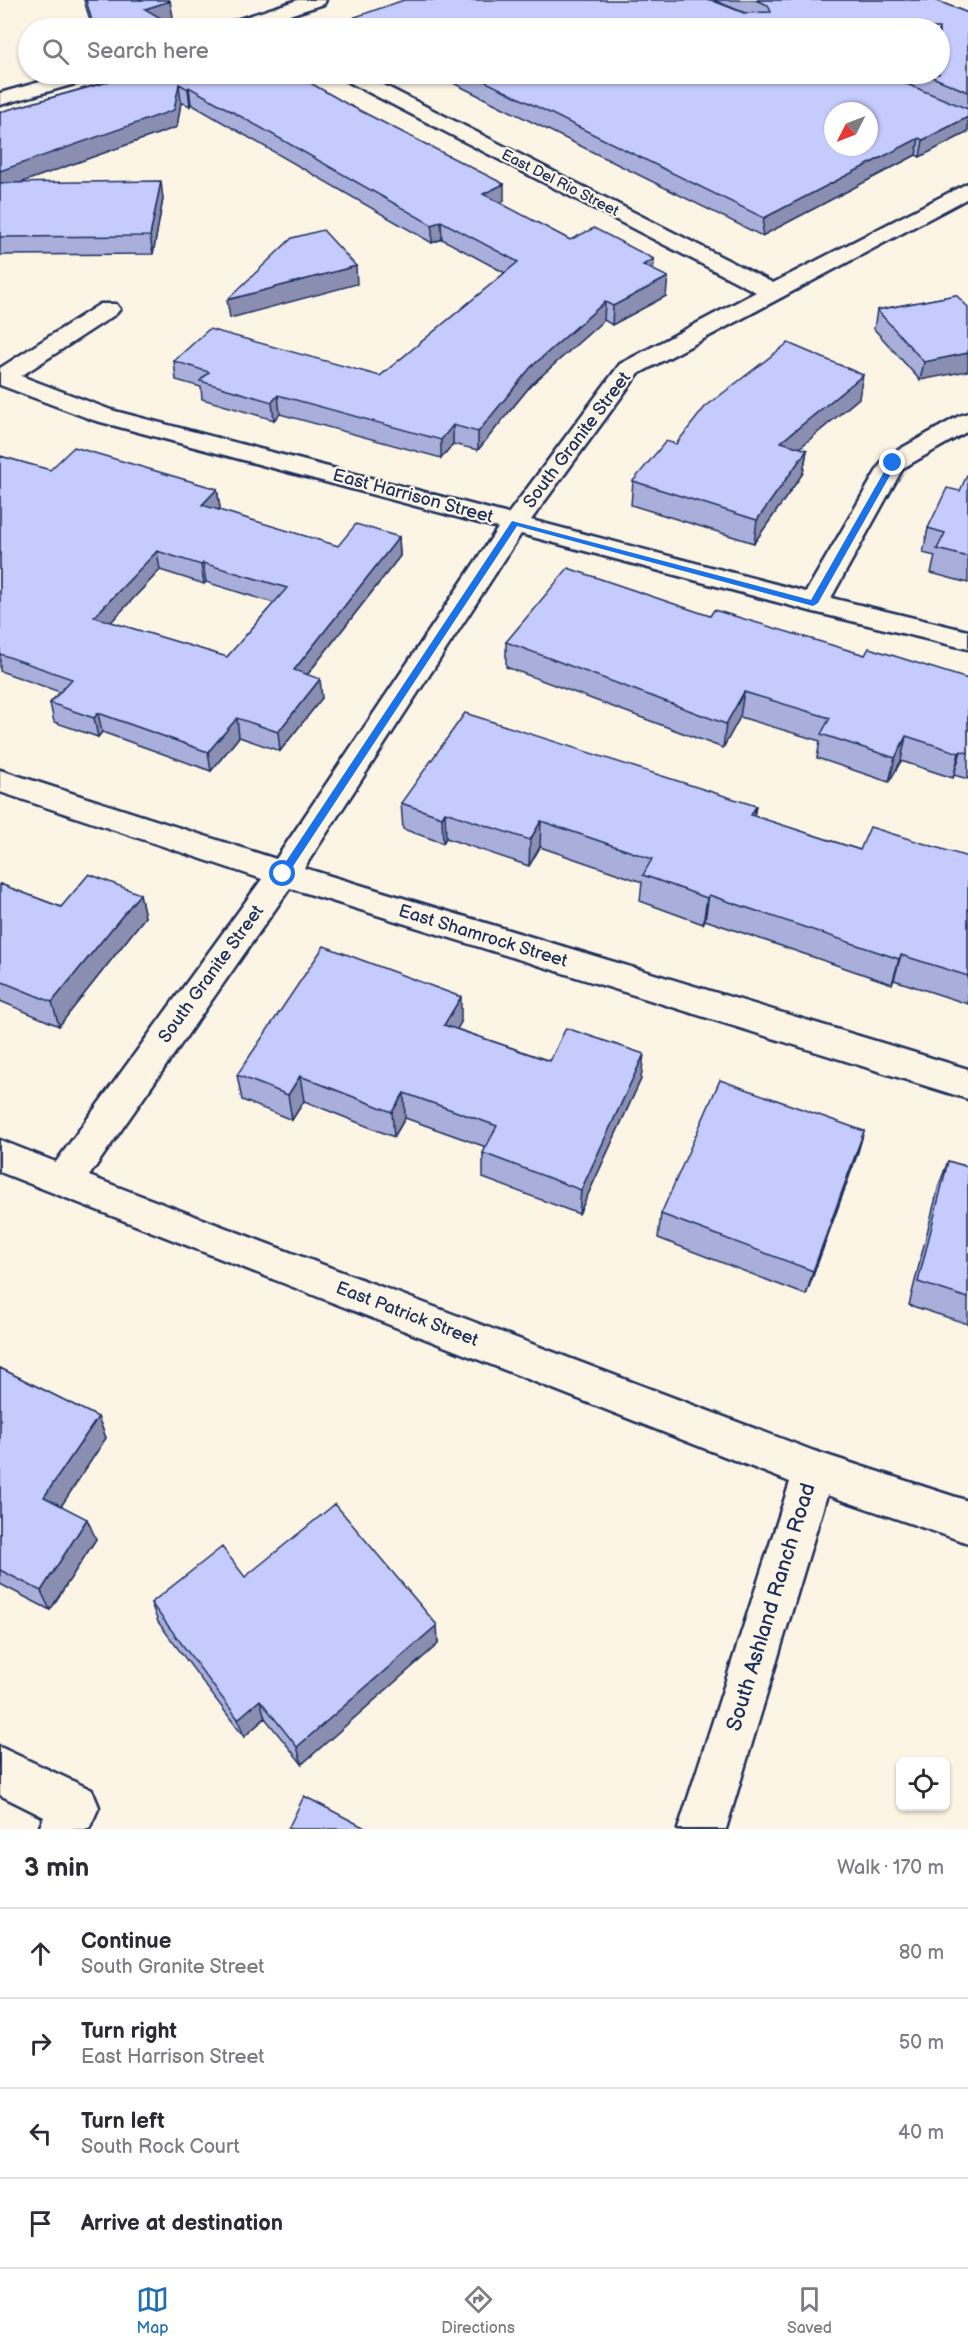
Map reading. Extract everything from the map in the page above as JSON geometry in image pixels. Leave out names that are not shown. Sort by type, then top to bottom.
[{"type":"street","points":[[271,18],[318,0]]},
{"type":"street","points":[[0,99],[53,84]]},
{"type":"street","name":"East Del Rio Street","points":[[367,84],[773,292]]},
{"type":"street","name":"South Granite Street","points":[[63,1182],[283,874],[515,523],[629,369],[968,189]]},
{"type":"street","points":[[1,377],[108,309]]},
{"type":"street","name":"East Harrison Street","points":[[1,377],[102,415],[813,603],[968,640]]},
{"type":"street","points":[[813,603],[893,463],[968,421]]},
{"type":"street","name":"East Shamrock Street","points":[[0,781],[283,874],[968,1084]]},
{"type":"street","name":"East Patrick Street","points":[[0,1155],[63,1182],[814,1471]]},
{"type":"street","name":"South Ashland Ranch Road","points":[[702,1829],[814,1471],[968,1522]]},
{"type":"street","points":[[0,1770],[69,1818]]},
{"type":"building","points":[[86,0],[170,1],[145,9],[161,18],[91,18]]},
{"type":"building","points":[[404,0],[711,0],[744,13],[771,12],[768,5],[755,0],[935,0],[968,13],[968,92],[949,84],[950,18],[355,17]]},
{"type":"building","points":[[101,84],[179,84],[174,110],[0,171],[0,112]]},
{"type":"building","points":[[179,84],[312,84],[504,184],[483,194],[570,240],[594,228],[654,259],[643,265],[668,277],[613,306],[605,302],[531,367],[478,432],[453,425],[441,440],[278,395],[272,402],[200,381],[209,372],[174,361],[209,329],[380,376],[518,262],[441,221],[432,225],[189,87],[188,89]]},
{"type":"building","points":[[490,84],[907,84],[968,109],[968,117],[923,140],[919,138],[764,218]]},
{"type":"building","points":[[161,181],[150,236],[0,237],[0,183]]},
{"type":"building","points":[[323,230],[356,266],[227,300],[292,238]]},
{"type":"building","points":[[956,295],[968,307],[968,353],[924,362],[877,310]]},
{"type":"building","points":[[788,343],[863,375],[781,442],[807,450],[757,520],[633,481],[666,441],[676,444],[705,407]]},
{"type":"building","points":[[74,447],[217,489],[202,505],[338,546],[356,524],[399,537],[294,670],[320,679],[278,732],[237,718],[208,752],[98,713],[94,718],[50,703],[72,679],[0,654],[0,456],[50,470]],"holes":[[[157,551],[201,565],[203,563],[287,588],[227,657],[94,617]]]},
{"type":"building","points":[[967,475],[968,557],[937,549],[945,533],[928,528],[947,488],[960,491]]},
{"type":"building","points":[[568,568],[710,616],[714,610],[865,655],[869,648],[968,679],[968,753],[961,751],[959,753],[906,736],[895,758],[821,734],[830,718],[744,692],[726,724],[506,642]]},
{"type":"building","points":[[465,713],[756,806],[751,815],[860,850],[870,827],[968,857],[968,976],[901,955],[899,959],[709,895],[707,898],[643,875],[652,859],[541,821],[530,840],[445,812],[442,817],[401,803]]},
{"type":"building","points":[[89,874],[140,894],[52,1002],[0,981],[0,884],[61,907]]},
{"type":"building","points":[[324,946],[461,997],[444,1025],[550,1061],[566,1028],[644,1054],[581,1190],[483,1153],[497,1126],[404,1093],[392,1112],[300,1076],[288,1095],[237,1075]]},
{"type":"building","points":[[720,1080],[864,1131],[813,1271],[661,1214]]},
{"type":"building","points":[[948,1161],[968,1167],[968,1298],[918,1282]]},
{"type":"building","points":[[0,1368],[98,1417],[44,1497],[87,1519],[41,1591],[0,1570]]},
{"type":"building","points":[[335,1504],[437,1625],[297,1747],[260,1700],[238,1719],[151,1603],[222,1547],[245,1577]]},
{"type":"building","points":[[304,1796],[367,1829],[288,1829]]},
{"type":"route","points":[[283,874],[515,523],[813,603],[893,463]]}]
